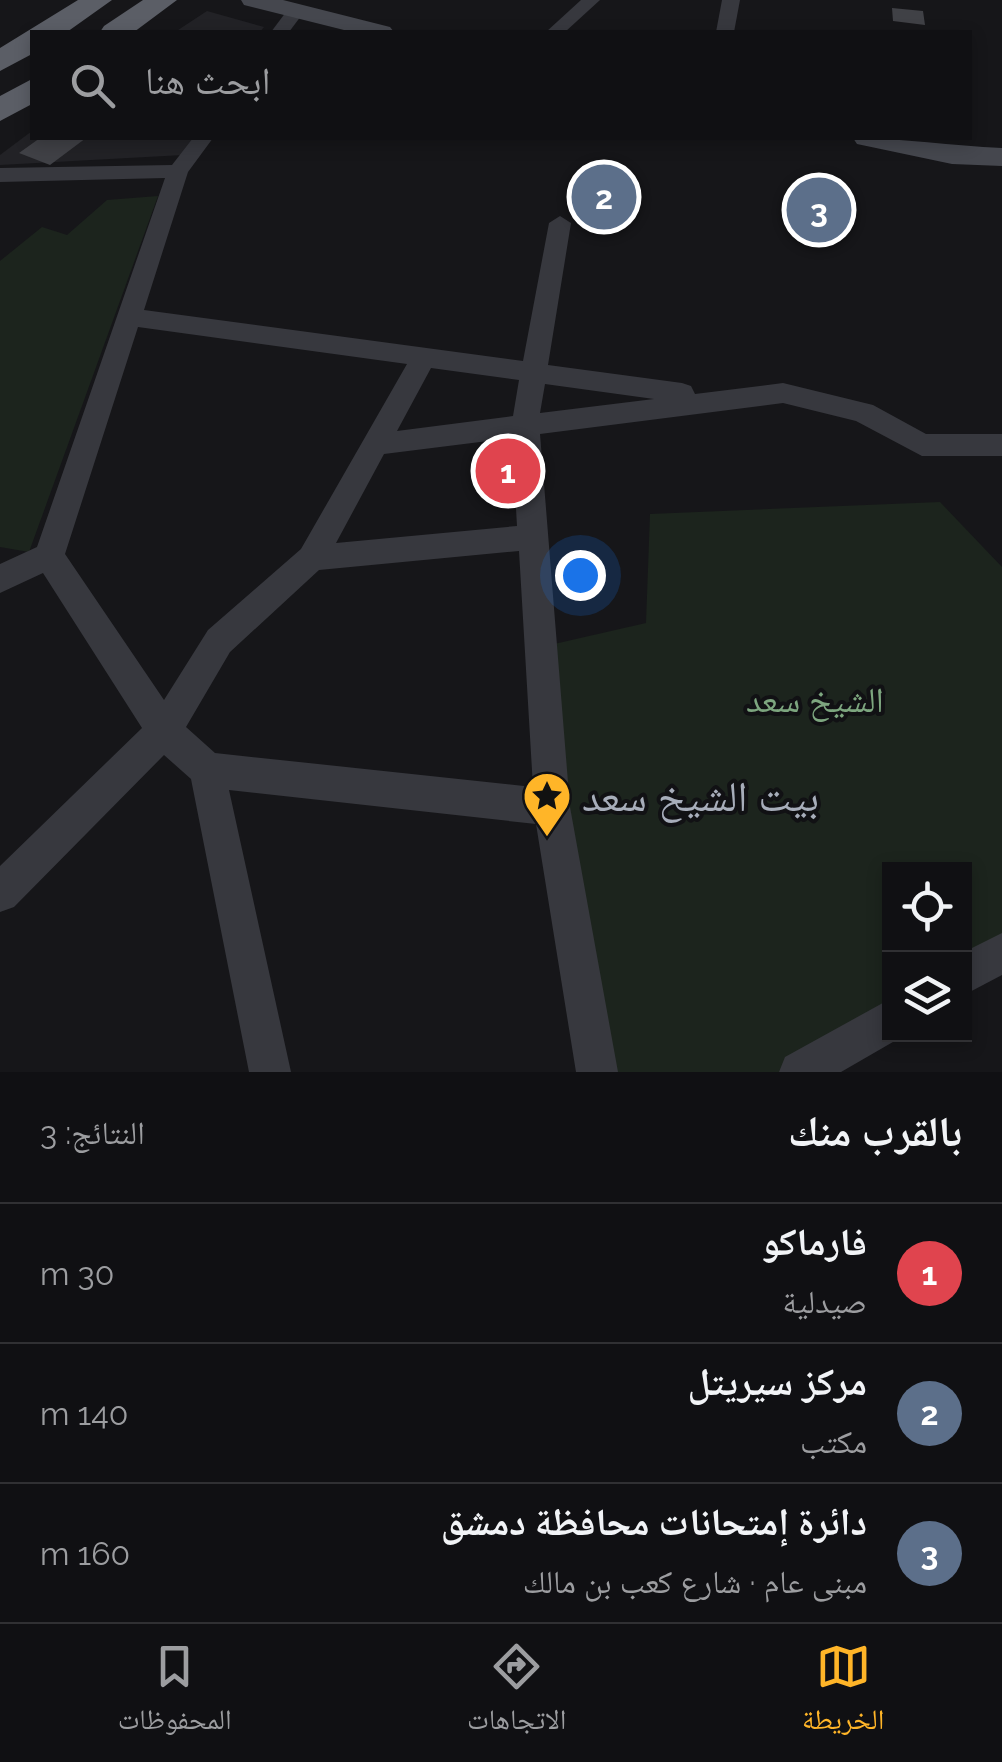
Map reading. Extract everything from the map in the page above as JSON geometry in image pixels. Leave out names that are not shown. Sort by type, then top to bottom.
[{"type":"highway","points":[[50,30],[98,0]]},
{"type":"highway","points":[[117,30],[163,0]]},
{"type":"highway","points":[[55,30],[79,23],[90,30]]},
{"type":"highway","points":[[0,62],[30,43]]},
{"type":"highway","points":[[0,93],[30,73]]},
{"type":"highway","points":[[0,111],[30,90]]},
{"type":"main road","points":[[253,0],[288,22],[362,30]]},
{"type":"main road","points":[[877,140],[952,155],[1002,157]]},
{"type":"street","points":[[557,30],[591,0]]},
{"type":"street","points":[[725,30],[731,0]]},
{"type":"street","points":[[0,579],[49,556],[178,171],[201,140]]},
{"type":"street","points":[[0,174],[178,171]]},
{"type":"street","points":[[560,223],[531,372],[525,424],[552,807],[597,1072]]},
{"type":"street","points":[[130,317],[720,398]]},
{"type":"street","points":[[0,893],[164,731],[219,641],[312,558],[379,444],[424,357]]},
{"type":"street","points":[[379,444],[783,393],[863,412],[922,444],[1002,445]]},
{"type":"street","points":[[312,558],[531,537]]},
{"type":"street","points":[[49,556],[164,731],[206,770],[270,1072]]},
{"type":"street","points":[[206,770],[552,807]]},
{"type":"street","points":[[972,970],[1002,953]]},
{"type":"street","points":[[800,1072],[882,1025]]},
{"type":"shaded area","points":[[207,11],[264,27],[262,30],[178,30]]},
{"type":"shaded area","points":[[30,132],[30,140],[193,140],[183,155],[0,165],[0,155]]},
{"type":"green space","points":[[158,196],[29,552],[0,547],[0,261],[42,227],[67,235],[107,200]]},
{"type":"green space","name":"الشيخ سعد","points":[[940,502],[1002,567],[1002,946],[972,966],[972,862],[882,862],[882,1024],[781,1072],[598,1072],[541,647],[646,623],[650,514]]},
{"type":"building","points":[[892,8],[923,11],[925,25],[893,21]]},
{"type":"building","points":[[37,140],[83,140],[50,165],[19,153]]},
{"type":"place","name":"مركز سيريتل","points":[[604,197]]},
{"type":"place","name":"دائرة إمتحانات محافظة دمشق","points":[[819,210]]},
{"type":"place","name":"فارماكو","points":[[508,471]]},
{"type":"place","name":"بيت الشيخ سعد","points":[[547,838]]}]
